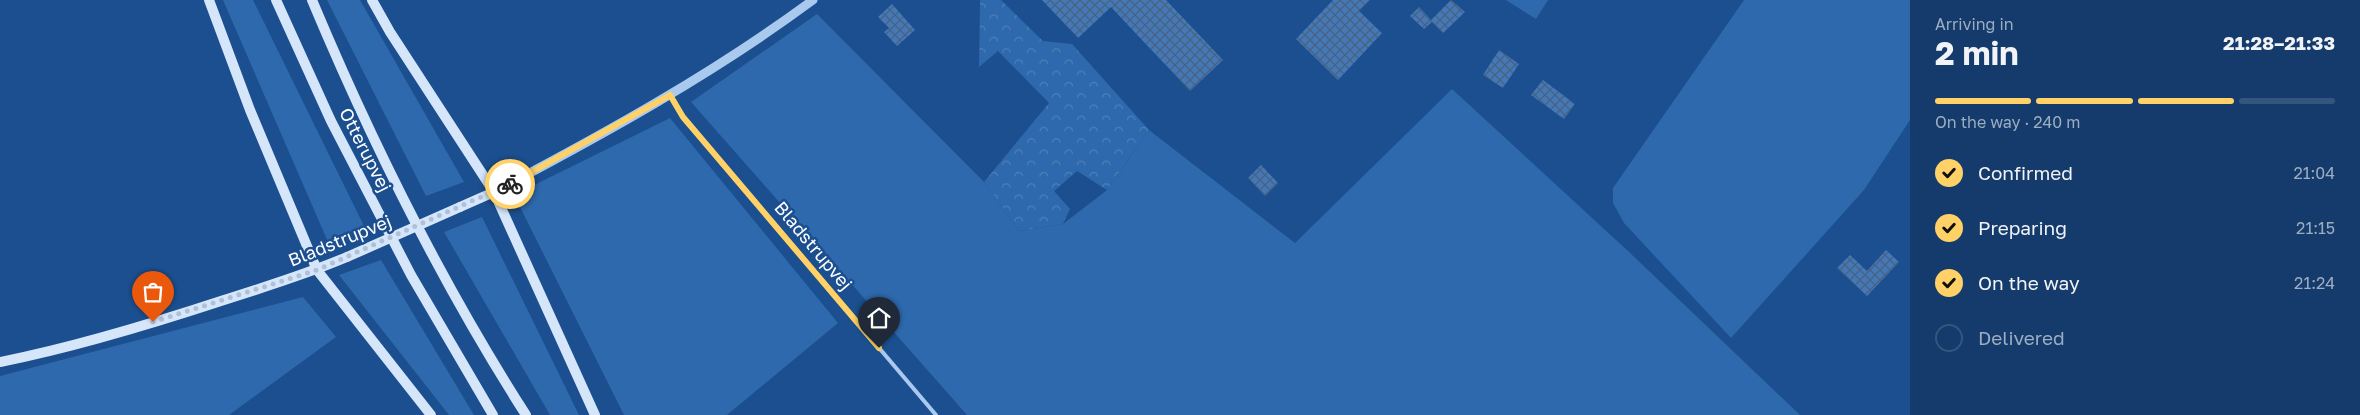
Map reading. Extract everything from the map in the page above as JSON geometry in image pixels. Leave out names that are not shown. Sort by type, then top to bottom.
[{"type":"main road","points":[[209,0],[250,110],[317,270],[431,415]]},
{"type":"main road","name":"Otterupvej","points":[[276,0],[331,121],[398,250],[493,415]]},
{"type":"main road","name":"Otterupvej","points":[[312,0],[353,98],[430,251],[526,415]]},
{"type":"main road","points":[[372,0],[390,32],[494,192],[595,415]]},
{"type":"main road","name":"Bladstrupvej","points":[[0,362],[30,356],[170,318],[317,270],[494,192]]},
{"type":"street","name":"Bladstrupvej","points":[[494,192],[670,95],[730,58],[812,0]]},
{"type":"lane","name":"Bladstrupvej","points":[[670,95],[683,117],[936,415]]},
{"type":"green space","points":[[223,0],[253,0],[364,226],[328,242]]},
{"type":"green space","points":[[327,0],[360,0],[464,182],[426,196]]},
{"type":"green space","points":[[980,0],[1001,0],[1043,41],[1072,44],[1149,130],[1107,190],[1077,171],[1054,191],[1070,209],[1063,224],[1019,231],[984,182],[1049,103],[998,51],[979,67]]},
{"type":"green space","points":[[1506,0],[1548,0],[1536,19]]},
{"type":"green space","points":[[1744,0],[1910,0],[1910,120],[1864,190],[1731,338],[1624,223],[1613,203],[1613,188]]},
{"type":"green space","points":[[817,14],[984,182],[1019,231],[1063,224],[1107,190],[1149,130],[1295,243],[1452,89],[1628,251],[1800,415],[967,415],[691,102]]},
{"type":"green space","points":[[670,118],[838,323],[727,415],[624,415],[514,195]]},
{"type":"green space","points":[[482,217],[579,415],[550,415],[444,232]]},
{"type":"green space","points":[[381,260],[474,415],[449,415],[339,275]]},
{"type":"green space","points":[[303,297],[336,337],[229,415],[0,415],[0,376]]},
{"type":"building","points":[[1042,0],[1166,0],[1223,60],[1190,91],[1111,7],[1078,38]]},
{"type":"building","points":[[1333,0],[1370,0],[1359,11],[1382,33],[1338,80],[1296,39]]},
{"type":"building","points":[[1451,0],[1465,12],[1443,33],[1432,22],[1424,29],[1410,16],[1419,7],[1431,20]]},
{"type":"building","points":[[892,4],[915,30],[897,46],[884,32],[889,28],[878,17]]},
{"type":"building","points":[[1499,50],[1519,64],[1503,88],[1483,75]]},
{"type":"building","points":[[1543,80],[1575,104],[1564,119],[1531,95]]},
{"type":"building","points":[[1261,165],[1278,183],[1265,196],[1248,178]]},
{"type":"building","points":[[1886,250],[1899,262],[1867,296],[1837,268],[1850,255],[1867,271]]},
{"type":"way so far","points":[[153,322],[317,270],[510,184]]},
{"type":"route","points":[[510,184],[670,95],[683,117],[879,348]]}]
